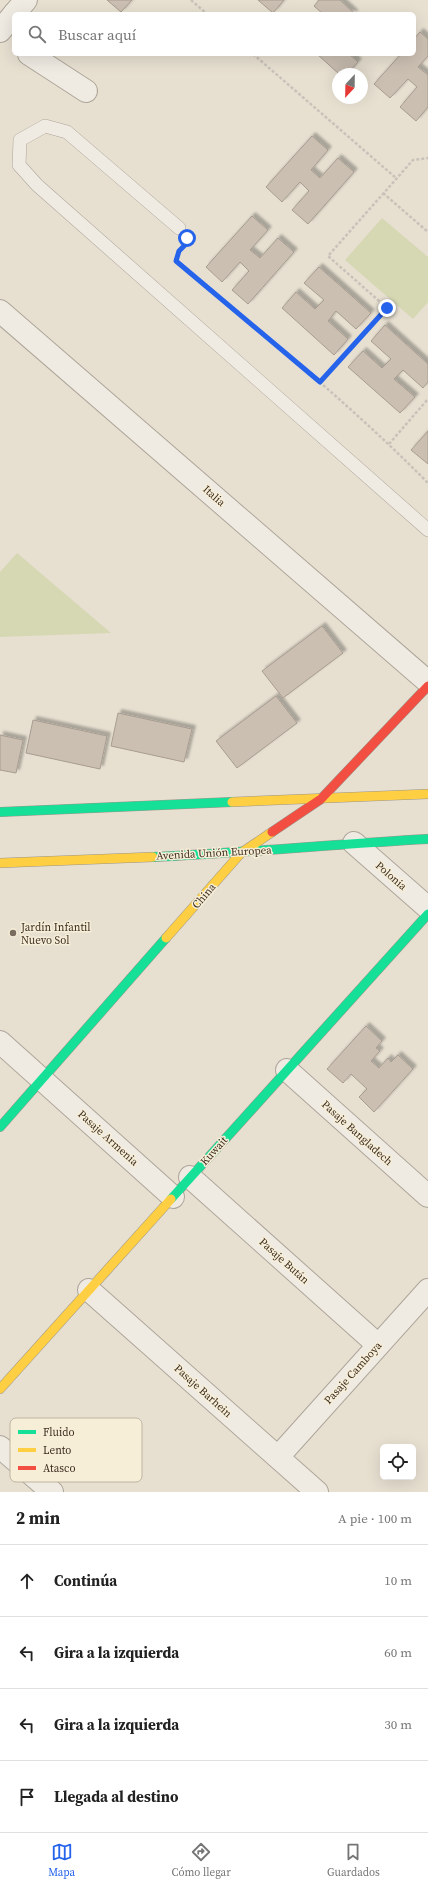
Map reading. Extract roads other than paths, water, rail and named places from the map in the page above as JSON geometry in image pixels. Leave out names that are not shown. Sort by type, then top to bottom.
[{"type":"street","points":[[16,12],[26,0]]},
{"type":"street","points":[[0,31],[12,16]]},
{"type":"street","points":[[0,35],[12,43]]},
{"type":"street","points":[[32,56],[86,91]]},
{"type":"street","name":"Italia","points":[[0,311],[428,682]]},
{"type":"street","name":"China","points":[[0,1127],[241,853],[321,799],[428,686]]},
{"type":"street","points":[[0,812],[428,794]]},
{"type":"street","name":"Avenida Unión Europea","points":[[0,863],[241,853],[354,843],[428,840]]},
{"type":"street","name":"Polonia","points":[[354,843],[428,908]]},
{"type":"street","name":"Kuwait","points":[[0,1388],[428,914]]},
{"type":"street","name":"Pasaje Armenia","points":[[0,1042],[173,1197]]},
{"type":"street","name":"Pasaje Bangladech","points":[[287,1070],[428,1196]]},
{"type":"street","name":"Pasaje Bután","points":[[190,1178],[378,1345]]},
{"type":"street","name":"Pasaje Barhein","points":[[89,1290],[317,1492]]},
{"type":"street","name":"Pasaje Camboya","points":[[278,1457],[428,1290]]},
{"type":"street","points":[[0,1447],[10,1456]]},
{"type":"street","points":[[40,1482],[52,1492]]},
{"type":"lane","points":[[178,228],[67,132],[45,126],[20,140],[19,165],[37,185],[428,530]]},
{"type":"place","name":"Jardín Infantil Nuevo Sol","points":[[13,933]]}]
